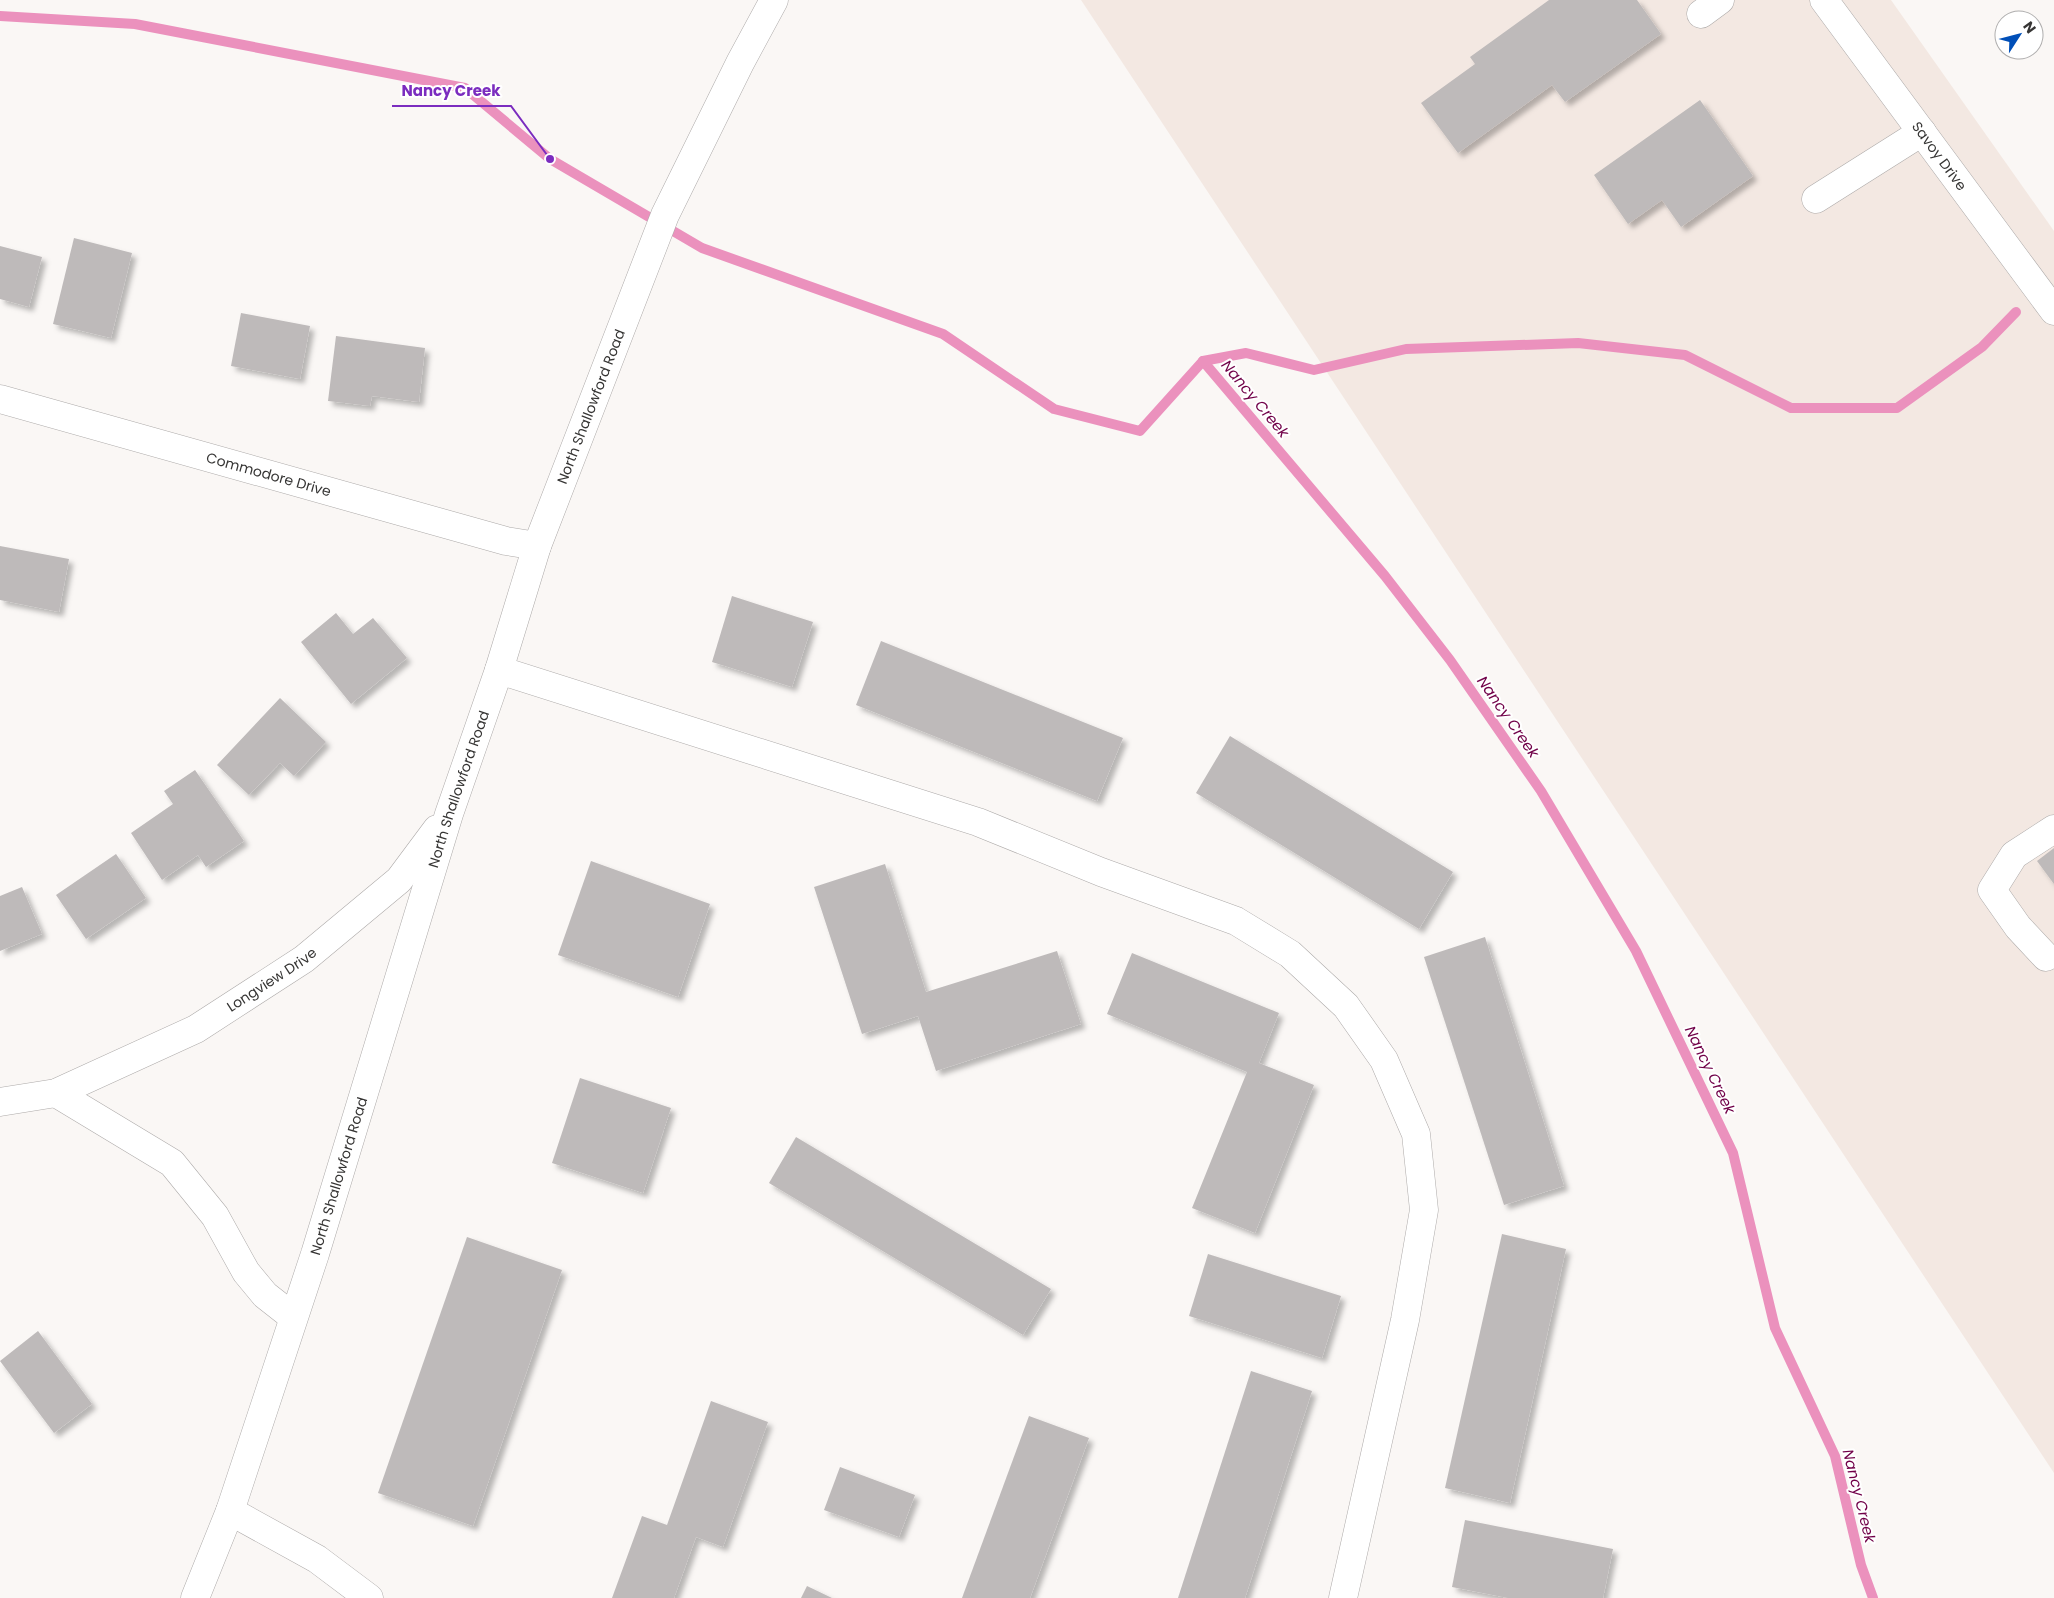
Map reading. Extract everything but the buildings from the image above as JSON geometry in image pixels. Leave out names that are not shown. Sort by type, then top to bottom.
[{"type":"street","name":"North Shallowford Road","points":[[195,1598],[230,1511],[315,1254],[449,814],[499,670],[537,546],[665,215],[740,63],[774,0]]},
{"type":"street","name":"Savoy Drive","points":[[1824,0],[2054,310]]},
{"type":"street","points":[[1816,199],[1922,132]]},
{"type":"street","name":"Commodore Drive","points":[[0,399],[506,541],[537,546]]},
{"type":"street","points":[[499,670],[978,822],[1101,872],[1236,920],[1290,954],[1346,1006],[1384,1060],[1416,1134],[1424,1210],[1406,1320],[1343,1598]]},
{"type":"street","name":"Longview Drive","points":[[0,1102],[56,1093],[196,1029],[304,959],[399,880],[449,814]]},
{"type":"street","points":[[2046,957],[2018,927],[1992,890],[2014,855],[2054,829]]},
{"type":"street","points":[[56,1093],[172,1163],[215,1216],[246,1272],[265,1295],[294,1317]]},
{"type":"street","points":[[230,1511],[317,1559],[369,1598]]},
{"type":"shaded area","points":[[1081,0],[1891,0],[2054,231],[2054,1473]]},
{"type":"waterway","name":"Nancy Creek","points":[[0,16],[135,24],[465,88],[550,159],[702,248],[943,334],[1054,409],[1140,431],[1203,361]]},
{"type":"waterway","points":[[1203,361],[1246,353],[1314,370],[1406,349],[1578,343],[1685,355],[1791,408],[1897,408],[1982,347],[2016,312]]},
{"type":"waterway","name":"Nancy Creek","points":[[1203,361],[1385,576],[1450,660],[1541,791],[1636,951],[1733,1153],[1775,1328],[1835,1456],[1861,1565],[1873,1598]]},
{"type":"place","name":"Nancy Creek","points":[[550,159]]}]
